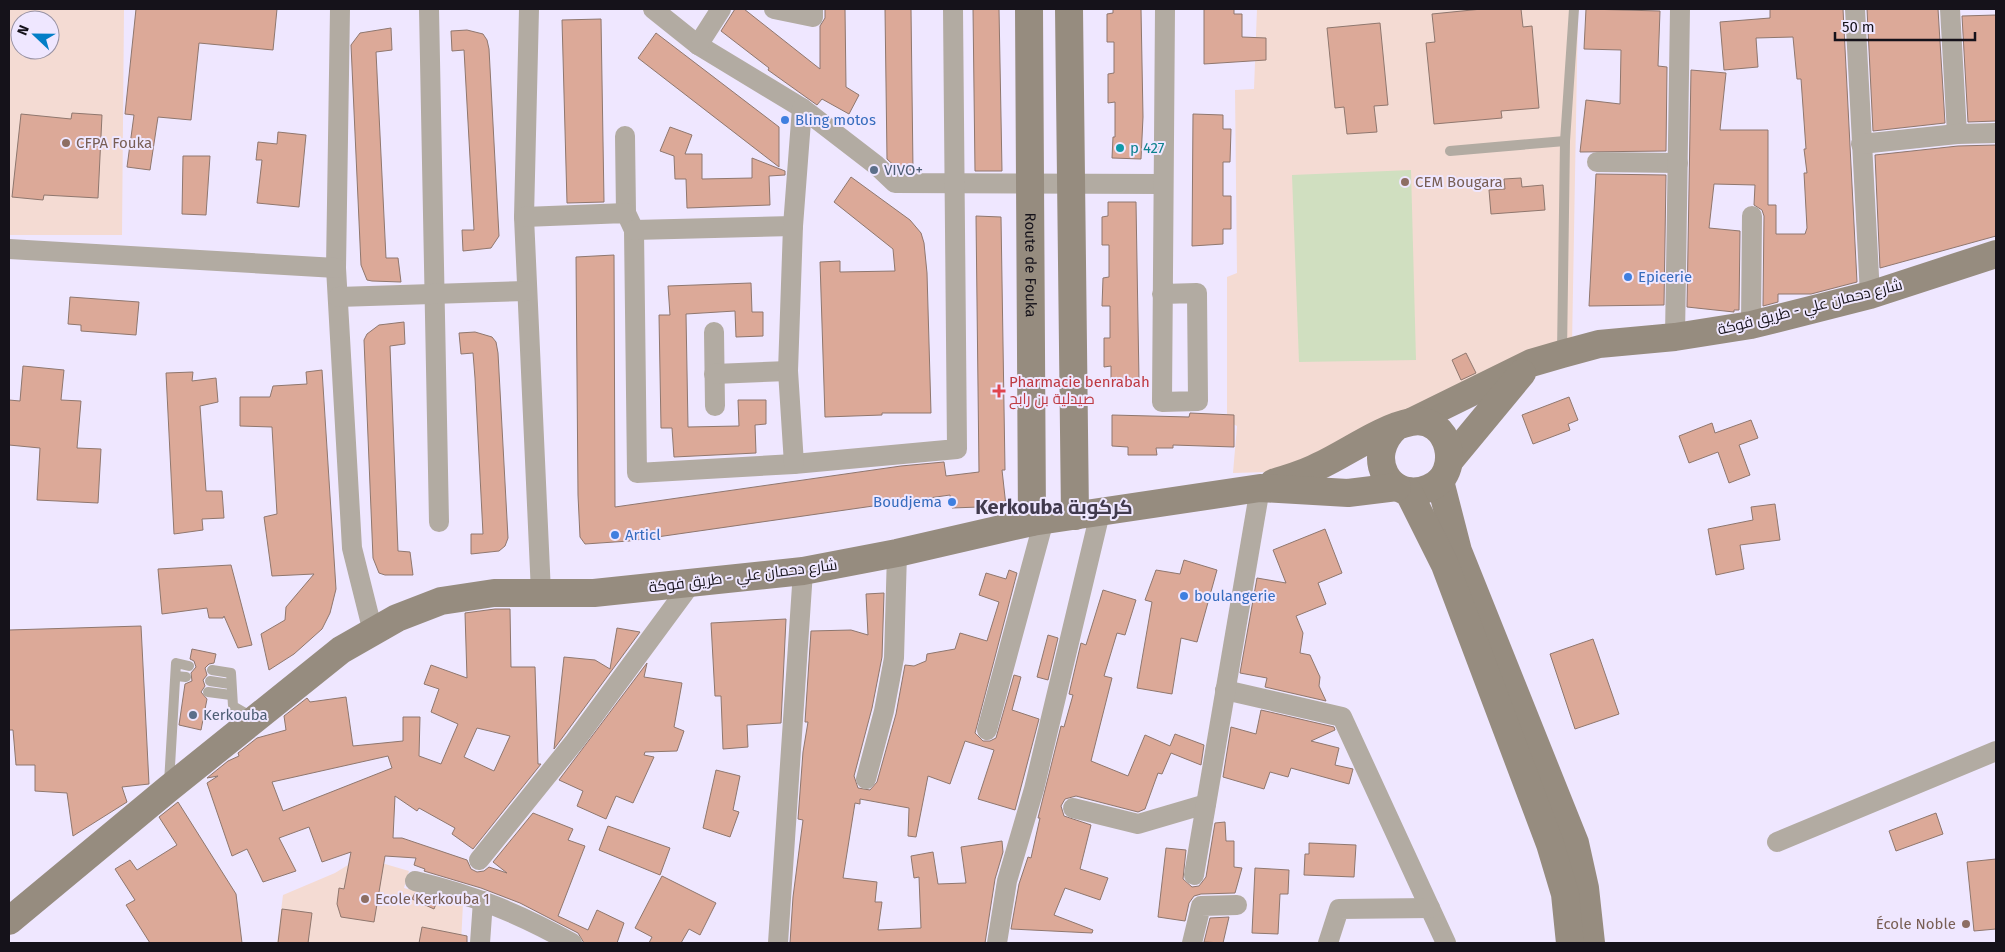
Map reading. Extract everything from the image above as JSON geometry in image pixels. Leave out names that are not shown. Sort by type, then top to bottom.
[{"type":"main road","name":"Route de Fouka","points":[[1029,9],[1030,184],[1038,521]]},
{"type":"main road","points":[[1069,9],[1071,183],[1087,514]]},
{"type":"main road","name":"شارع دحمان علي - طريق فوكة","points":[[9,922],[168,788],[341,650],[397,618],[441,601],[494,593],[594,593],[690,585],[803,571],[897,553],[1038,521],[1260,488],[1317,468],[1531,363],[1598,344],[1675,337],[1752,325],[1870,295],[1996,254]]},
{"type":"main road","points":[[1402,489],[1420,491],[1431,488],[1531,363]]},
{"type":"main road","points":[[1570,943],[1565,894],[1550,844],[1445,564],[1402,489],[1388,479],[1382,468],[1380,456],[1382,444],[1388,434],[1405,424],[1425,423],[1436,428],[1444,437],[1449,448],[1445,471],[1458,550],[1575,843],[1585,888],[1591,943]]},
{"type":"main road","name":"شارع دحمان علي - طريق فوكة","points":[[1260,488],[1348,493],[1402,489]]},
{"type":"street","points":[[340,9],[336,268],[352,548],[373,632]]},
{"type":"street","points":[[430,9],[439,522]]},
{"type":"street","points":[[529,9],[524,217],[541,593]]},
{"type":"street","points":[[652,9],[698,45],[802,108],[876,166],[894,183],[1162,184]]},
{"type":"street","points":[[698,45],[721,9]]},
{"type":"street","points":[[774,9],[812,17],[813,9]]},
{"type":"street","points":[[625,136],[630,222],[637,473],[794,464],[957,450],[953,9]]},
{"type":"street","points":[[1162,294],[1197,293],[1198,401],[1162,402],[1162,294],[1162,184],[1165,9]]},
{"type":"street","points":[[1675,337],[1680,9]]},
{"type":"street","points":[[1855,9],[1870,295]]},
{"type":"street","points":[[1950,9],[1957,134]]},
{"type":"street","points":[[794,464],[788,371],[794,226],[802,108]]},
{"type":"street","points":[[1861,144],[1957,134],[1996,133]]},
{"type":"street","points":[[1597,162],[1678,163]]},
{"type":"street","points":[[1752,216],[1752,325]]},
{"type":"street","points":[[524,217],[794,226]]},
{"type":"street","points":[[9,249],[336,268]]},
{"type":"street","points":[[338,297],[526,292]]},
{"type":"street","points":[[714,332],[715,406]]},
{"type":"street","points":[[714,374],[788,371]]},
{"type":"street","points":[[1194,875],[1260,488]]},
{"type":"street","points":[[996,943],[1007,882],[1034,789],[1087,514]]},
{"type":"street","points":[[987,730],[1038,521]]},
{"type":"street","points":[[866,779],[884,711],[894,658],[897,553]]},
{"type":"street","points":[[778,943],[803,571]]},
{"type":"street","points":[[479,860],[575,741],[690,585]]},
{"type":"street","points":[[1225,690],[1342,717],[1446,943]]},
{"type":"street","points":[[1778,842],[1996,751]]},
{"type":"street","points":[[1073,808],[1138,824],[1206,804]]},
{"type":"street","points":[[415,881],[462,892],[522,916],[572,943]]},
{"type":"street","points":[[480,943],[483,901]]},
{"type":"street","points":[[1192,943],[1201,906],[1237,905]]},
{"type":"street","points":[[1328,943],[1339,909],[1430,908]]},
{"type":"lane","points":[[1562,354],[1564,141],[1574,9]]},
{"type":"lane","points":[[1450,150],[1564,141]]},
{"type":"lane","points":[[168,788],[181,677],[176,664],[189,666]]},
{"type":"lane","points":[[212,670],[231,672],[230,684],[233,706],[256,718]]},
{"type":"lane","points":[[210,681],[230,684]]},
{"type":"lane","points":[[208,692],[231,696]]},
{"type":"shaded area","name":"CFPA Fouka","points":[[9,9],[124,9],[122,235],[9,235]]},
{"type":"shaded area","name":"CEM Bougara","points":[[1257,9],[1578,9],[1572,345],[1310,456],[1267,472],[1233,473],[1237,426],[1227,421],[1227,277],[1237,273],[1235,90],[1254,89]]},
{"type":"shaded area","name":"Ecole Kerkouba 1","points":[[361,857],[409,871],[404,888],[463,903],[461,943],[277,943],[283,895],[335,873]]},
{"type":"green space","points":[[1411,170],[1416,360],[1299,362],[1292,175]]},
{"type":"building","points":[[136,9],[277,9],[273,50],[199,43],[191,120],[158,117],[150,170],[127,167],[134,115],[125,114]]},
{"type":"building","points":[[735,9],[744,9],[820,69],[820,26],[825,18],[825,9],[845,9],[846,87],[859,95],[849,114],[822,99],[817,105],[768,70],[769,68],[721,31]]},
{"type":"building","points":[[885,9],[911,9],[913,170],[899,170],[887,159]]},
{"type":"building","points":[[973,9],[999,9],[1002,171],[975,171]]},
{"type":"building","points":[[1113,9],[1141,9],[1143,117],[1141,159],[1112,158],[1113,137],[1115,137],[1115,102],[1108,103],[1108,74],[1114,73],[1114,42],[1107,42],[1107,14],[1113,13]]},
{"type":"building","points":[[1204,9],[1234,9],[1234,14],[1242,14],[1242,37],[1266,38],[1266,60],[1204,64]]},
{"type":"building","points":[[1482,9],[1521,9],[1523,27],[1532,26],[1539,108],[1501,111],[1502,118],[1434,124],[1426,43],[1435,42],[1432,14]]},
{"type":"building","points":[[1586,9],[1660,11],[1658,66],[1667,67],[1666,151],[1580,152],[1586,100],[1620,104],[1621,50],[1584,49]]},
{"type":"building","points":[[1770,9],[1843,9],[1857,282],[1811,294],[1778,294],[1778,302],[1763,306],[1764,216],[1762,210],[1754,205],[1755,185],[1714,184],[1709,228],[1740,231],[1739,310],[1734,310],[1734,312],[1687,307],[1691,70],[1726,73],[1720,130],[1768,130],[1768,205],[1776,205],[1776,234],[1805,234],[1807,228],[1804,173],[1807,173],[1801,79],[1797,79],[1793,37],[1756,38],[1758,67],[1724,70],[1720,22],[1770,18]]},
{"type":"building","points":[[1867,9],[1938,9],[1945,123],[1873,131]]},
{"type":"building","points":[[1996,15],[1996,121],[1968,122],[1962,16]]},
{"type":"building","points":[[601,19],[604,202],[567,203],[562,20]]},
{"type":"building","points":[[1380,23],[1388,105],[1374,106],[1377,132],[1347,134],[1344,107],[1335,108],[1327,28]]},
{"type":"building","points":[[391,28],[392,50],[376,52],[386,258],[398,258],[401,282],[367,280],[361,265],[351,45],[360,33]]},
{"type":"building","points":[[467,30],[483,34],[489,49],[499,236],[491,248],[463,251],[462,230],[474,230],[464,50],[452,51],[451,31]]},
{"type":"building","points":[[656,33],[779,127],[779,167],[638,58]]},
{"type":"building","points":[[72,113],[102,115],[98,198],[44,195],[43,200],[12,197],[21,114],[71,119]]},
{"type":"building","points":[[1193,114],[1223,115],[1223,129],[1231,129],[1230,162],[1223,162],[1223,196],[1231,196],[1231,229],[1223,229],[1223,244],[1192,246]]},
{"type":"building","points":[[670,127],[692,135],[685,154],[702,154],[702,179],[752,178],[752,158],[785,171],[785,175],[769,176],[770,205],[687,208],[686,179],[675,179],[674,156],[660,151]]},
{"type":"building","points":[[278,132],[306,135],[299,207],[257,203],[262,160],[256,160],[258,142],[277,144]]},
{"type":"building","points":[[1996,145],[1996,236],[1880,268],[1875,155],[1958,146]]},
{"type":"building","points":[[183,156],[210,156],[206,215],[182,214]]},
{"type":"building","points":[[1596,174],[1666,175],[1664,305],[1589,306]]},
{"type":"building","points":[[851,177],[910,220],[921,233],[927,273],[931,413],[882,413],[882,415],[825,417],[820,262],[840,261],[840,272],[895,271],[893,249],[834,202]]},
{"type":"building","points":[[1521,178],[1522,187],[1543,185],[1545,210],[1491,214],[1489,190],[1505,189],[1504,179]]},
{"type":"building","points":[[1108,202],[1136,202],[1139,381],[1111,382],[1111,366],[1104,367],[1104,338],[1110,338],[1110,306],[1102,306],[1103,278],[1109,277],[1109,245],[1102,245],[1102,217],[1108,216]]},
{"type":"building","points":[[976,216],[1001,217],[1005,470],[1002,470],[1006,506],[952,508],[950,495],[629,541],[585,544],[580,537],[578,495],[576,257],[614,255],[615,507],[901,466],[944,462],[946,476],[979,472]]},
{"type":"building","points":[[751,283],[752,312],[763,312],[763,336],[736,337],[735,311],[686,314],[688,427],[739,426],[738,400],[766,400],[766,424],[755,425],[756,453],[674,457],[672,428],[661,428],[659,315],[670,315],[668,286]]},
{"type":"building","points":[[70,297],[139,302],[136,335],[81,331],[81,325],[68,324]]},
{"type":"building","points":[[404,322],[405,344],[390,346],[398,551],[410,552],[413,575],[385,575],[379,573],[373,558],[364,340],[367,334],[379,325]]},
{"type":"building","points":[[475,332],[492,337],[496,342],[498,353],[508,538],[505,546],[499,551],[471,554],[471,534],[483,534],[475,378],[473,353],[461,354],[459,333]]},
{"type":"building","points":[[1466,353],[1476,373],[1461,380],[1452,360]]},
{"type":"building","points":[[23,366],[64,370],[61,400],[81,401],[77,448],[101,449],[98,503],[37,500],[40,448],[9,445],[9,400],[20,401]]},
{"type":"building","points":[[322,370],[336,589],[330,613],[322,629],[294,654],[269,670],[261,634],[285,620],[286,607],[314,574],[272,576],[264,517],[277,514],[272,427],[240,426],[240,397],[270,397],[273,386],[307,384],[306,372]]},
{"type":"building","points":[[193,372],[192,381],[216,378],[218,402],[200,406],[206,491],[222,491],[224,518],[202,519],[203,530],[174,534],[166,373]]},
{"type":"building","points":[[1569,397],[1578,420],[1568,424],[1570,430],[1533,444],[1522,415]]},
{"type":"building","points":[[1190,413],[1234,415],[1234,447],[1173,445],[1173,448],[1156,448],[1157,455],[1128,455],[1128,447],[1112,446],[1112,415],[1189,417]]},
{"type":"building","points":[[1751,420],[1758,438],[1739,445],[1750,475],[1729,483],[1718,452],[1689,463],[1679,436],[1712,423],[1715,433]]},
{"type":"building","points":[[1775,504],[1780,540],[1740,545],[1744,569],[1716,575],[1708,529],[1753,520],[1751,507]]},
{"type":"building","points":[[1325,529],[1342,573],[1318,583],[1326,604],[1296,616],[1303,633],[1300,653],[1310,655],[1320,677],[1319,686],[1326,701],[1265,687],[1267,678],[1240,673],[1257,578],[1286,583],[1273,550]]},
{"type":"building","points":[[1184,560],[1217,570],[1197,642],[1181,638],[1172,694],[1137,688],[1152,602],[1145,600],[1156,570],[1180,574]]},
{"type":"building","points":[[231,565],[252,645],[238,648],[224,616],[223,618],[209,618],[207,608],[162,614],[158,569]]},
{"type":"building","points":[[1009,570],[1017,573],[975,733],[983,741],[990,741],[996,738],[1014,675],[1021,677],[1012,710],[1039,719],[1015,810],[978,799],[994,750],[965,741],[950,784],[928,776],[916,837],[908,836],[909,808],[860,799],[860,804],[855,803],[843,878],[877,882],[875,902],[882,902],[878,930],[921,928],[919,877],[914,878],[911,856],[933,852],[938,884],[966,883],[961,847],[1002,841],[1003,852],[995,879],[985,943],[790,943],[793,897],[803,820],[798,819],[803,752],[808,722],[805,722],[811,631],[851,630],[868,635],[866,594],[884,593],[882,657],[872,708],[854,776],[858,788],[870,790],[877,782],[896,714],[905,665],[914,666],[926,661],[927,654],[955,649],[960,633],[987,641],[999,602],[979,595],[986,573],[1006,579]]},
{"type":"building","points":[[1103,590],[1136,600],[1125,635],[1117,633],[1104,676],[1112,678],[1091,761],[1128,776],[1145,735],[1170,746],[1175,734],[1204,745],[1201,765],[1171,753],[1162,774],[1158,773],[1145,809],[1138,812],[1076,796],[1065,799],[1061,806],[1064,816],[1091,825],[1080,869],[1108,878],[1100,900],[1065,888],[1054,915],[1093,930],[1092,933],[1011,929],[1019,884],[1028,857],[1031,858],[1040,818],[1038,818],[1061,726],[1064,727],[1073,695],[1069,694],[1081,643],[1086,645]]},
{"type":"building","points":[[510,609],[511,667],[535,667],[538,764],[541,764],[473,849],[452,834],[455,828],[419,808],[417,811],[395,796],[393,838],[402,838],[467,860],[471,869],[477,872],[484,871],[489,867],[507,873],[493,862],[533,813],[573,829],[568,840],[585,846],[558,916],[588,930],[597,910],[624,923],[617,943],[584,943],[578,933],[520,903],[481,888],[424,871],[425,869],[414,865],[416,858],[385,856],[374,922],[341,917],[337,904],[339,888],[344,889],[351,852],[322,862],[309,827],[279,838],[296,871],[263,882],[247,849],[232,856],[207,783],[218,776],[207,778],[228,761],[239,756],[238,753],[257,738],[286,730],[284,716],[307,698],[310,702],[346,697],[353,746],[403,741],[403,717],[420,717],[419,756],[441,764],[458,724],[431,712],[439,689],[424,684],[431,665],[467,678],[465,613]],"holes":[[[477,728],[510,736],[494,771],[464,757]],[[388,756],[392,768],[283,811],[272,782]]]},
{"type":"building","points":[[786,619],[781,723],[747,725],[748,747],[723,749],[721,696],[715,696],[711,623]]},
{"type":"building","points":[[141,626],[149,784],[122,787],[127,802],[73,836],[67,793],[35,791],[35,765],[16,765],[13,730],[9,730],[9,630]]},
{"type":"building","points":[[617,628],[640,632],[554,749],[564,657],[595,660],[610,669]]},
{"type":"building","points":[[1048,635],[1058,638],[1048,680],[1037,677]]},
{"type":"building","points":[[1593,639],[1619,714],[1575,729],[1550,654]]},
{"type":"building","points":[[192,649],[216,654],[214,663],[209,664],[205,668],[207,675],[203,680],[205,686],[201,692],[207,699],[201,730],[179,725],[185,684],[192,681],[191,673],[196,667],[194,661],[190,659]]},
{"type":"building","points":[[647,663],[644,677],[682,683],[674,727],[684,731],[677,751],[645,752],[644,755],[654,757],[633,803],[616,796],[606,819],[577,806],[583,791],[559,780]]},
{"type":"building","points":[[1261,710],[1334,727],[1335,730],[1311,741],[1339,748],[1335,765],[1353,769],[1349,784],[1291,768],[1288,777],[1270,772],[1264,789],[1223,777],[1231,727],[1256,734]]},
{"type":"building","points":[[716,770],[740,776],[733,810],[739,812],[730,837],[703,828]]},
{"type":"building","points":[[178,802],[236,894],[242,943],[150,943],[126,905],[135,900],[115,869],[130,860],[137,870],[177,845],[159,817]]},
{"type":"building","points":[[1936,813],[1943,834],[1896,851],[1889,831]]},
{"type":"building","points":[[1225,822],[1226,841],[1234,841],[1234,867],[1242,868],[1235,893],[1194,896],[1189,903],[1185,921],[1158,917],[1166,848],[1186,850],[1183,879],[1192,887],[1199,886],[1206,877],[1215,823]]},
{"type":"building","points":[[608,826],[670,848],[660,875],[599,850]]},
{"type":"building","points":[[1309,843],[1356,845],[1354,877],[1304,875],[1305,854],[1309,854]]},
{"type":"building","points":[[1996,859],[1996,929],[1974,931],[1967,862]]},
{"type":"building","points":[[1255,868],[1289,870],[1288,894],[1280,894],[1278,934],[1252,933]]},
{"type":"building","points":[[662,876],[716,903],[700,935],[689,929],[681,943],[649,943],[652,937],[635,928]]},
{"type":"building","points":[[415,893],[438,899],[434,909],[412,899]]},
{"type":"building","points":[[282,909],[312,913],[308,943],[278,943]]},
{"type":"building","points":[[1229,917],[1223,943],[1204,942],[1210,918]]},
{"type":"building","points":[[422,927],[467,936],[467,943],[419,943]]},
{"type":"place","name":"Bling motos","points":[[785,120]]},
{"type":"place","name":"CFPA Fouka","points":[[66,143]]},
{"type":"place","name":"p 427","points":[[1120,148]]},
{"type":"place","name":"VIVO+","points":[[874,170]]},
{"type":"place","name":"CEM Bougara","points":[[1405,182]]},
{"type":"place","name":"Epicerie","points":[[1628,277]]},
{"type":"place","name":"Pharmacie benrabah صيدلية بن رابح","points":[[999,391]]},
{"type":"place","name":"Boudjema","points":[[952,502]]},
{"type":"place","name":"Articl","points":[[615,535]]},
{"type":"place","name":"boulangerie","points":[[1184,596]]},
{"type":"place","name":"Kerkouba","points":[[193,715]]},
{"type":"place","name":"Ecole Kerkouba 1","points":[[365,899]]},
{"type":"place","name":"École Noble","points":[[1966,924]]},
{"type":"district","name":"Kerkouba كركوبة","points":[[1054,507]]}]
